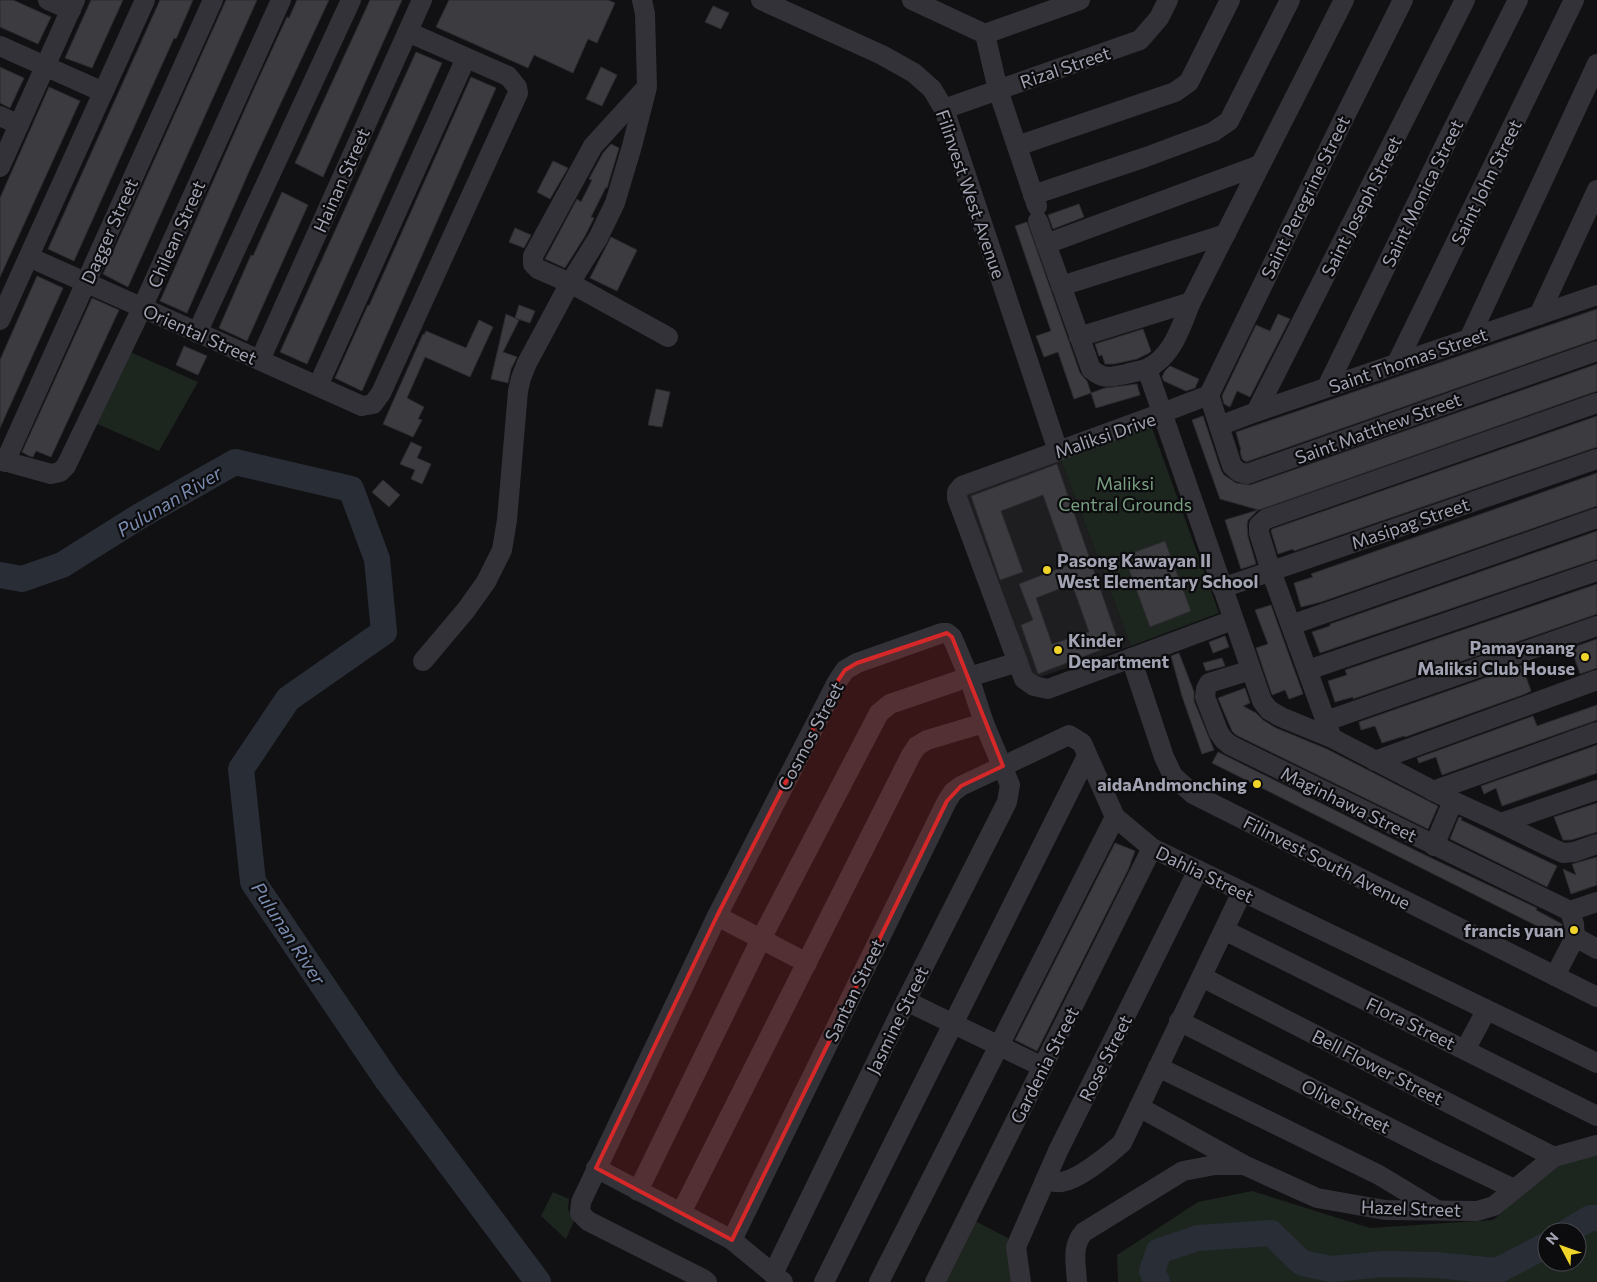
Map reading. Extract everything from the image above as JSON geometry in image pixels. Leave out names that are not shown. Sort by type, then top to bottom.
[{"type":"street","points":[[0,167],[73,5],[48,0]]},
{"type":"street","points":[[0,320],[145,0]]},
{"type":"street","name":"Dagger Street","points":[[2,461],[86,282],[212,0]]},
{"type":"street","name":"Chilean Street","points":[[2,461],[51,474],[60,472],[66,466],[142,308],[281,0]]},
{"type":"street","points":[[197,332],[351,0]]},
{"type":"street","name":"Hainan Street","points":[[260,360],[422,0]]},
{"type":"street","points":[[423,661],[466,610],[486,582],[502,550],[508,512],[518,391],[521,378],[527,363],[570,283],[598,238],[615,203],[632,146],[647,87],[645,14],[642,0]]},
{"type":"street","points":[[912,0],[985,34],[1064,2]]},
{"type":"street","name":"Rizal Street","points":[[944,109],[1140,40],[1158,18],[1168,0]]},
{"type":"street","points":[[1017,146],[1175,92],[1190,82],[1230,0]]},
{"type":"street","points":[[1037,210],[1163,151],[1213,132],[1229,121],[1290,0]]},
{"type":"street","points":[[985,34],[998,90],[1037,210],[1046,244],[1091,368],[1098,375],[1107,378],[1147,369],[1160,362],[1168,353],[1191,302],[1344,0]]},
{"type":"street","name":"Saint Peregrine Street","points":[[1209,395],[1338,129],[1404,0]]},
{"type":"street","name":"Saint Joseph Street","points":[[1256,412],[1465,0]]},
{"type":"street","name":"Saint Monica Street","points":[[1327,387],[1518,0]]},
{"type":"street","name":"Saint John Street","points":[[1397,363],[1574,0]]},
{"type":"street","name":"Filinvest West Avenue","points":[[757,1],[882,55],[914,73],[932,89],[944,109],[1058,451]]},
{"type":"street","points":[[318,386],[466,58],[408,32]]},
{"type":"street","points":[[0,46],[103,92]]},
{"type":"street","name":"Oriental Street","points":[[28,257],[362,406],[373,404],[381,393],[518,94],[517,87],[508,76],[466,58]]},
{"type":"street","points":[[1469,339],[1597,64]]},
{"type":"street","points":[[647,87],[593,146],[534,256],[533,264],[538,269],[570,283],[668,337]]},
{"type":"street","points":[[0,116],[19,125]]},
{"type":"street","points":[[1046,244],[1260,165]]},
{"type":"street","points":[[1539,315],[1597,190]]},
{"type":"street","points":[[1061,286],[1226,234]]},
{"type":"street","name":"Saint Thomas Street","points":[[1219,426],[1597,295]]},
{"type":"street","points":[[1079,337],[1191,302]]},
{"type":"street","name":"Saint Matthew Street","points":[[1209,395],[1232,466],[1239,472],[1247,474],[1597,350]]},
{"type":"street","points":[[1147,369],[1162,413],[1209,395]]},
{"type":"street","points":[[1329,730],[1271,571],[1259,533],[1259,525],[1266,518],[1597,403]]},
{"type":"street","name":"Maliksi Drive","points":[[1162,413],[1234,620],[1048,689],[1034,686],[1024,679],[957,498],[957,492],[962,486],[1162,413]]},
{"type":"street","name":"Masipag Street","points":[[1222,588],[1597,459]]},
{"type":"street","points":[[1291,625],[1597,518]]},
{"type":"street","points":[[1308,670],[1597,571]]},
{"type":"street","points":[[1234,620],[1262,702],[1269,710],[1281,717],[1329,730],[1375,761],[1453,801],[1563,852],[1574,852],[1597,844]]},
{"type":"street","points":[[1329,730],[1597,626]]},
{"type":"street","name":"Cosmos Street","points":[[717,916],[837,682],[845,670],[857,663],[942,633],[947,633],[952,637],[969,677]]},
{"type":"street","name":"Filinvest South Avenue","points":[[1131,658],[1164,757],[1174,776],[1193,794],[1597,997]]},
{"type":"street","points":[[638,1191],[761,939],[879,713],[890,704],[1018,662]]},
{"type":"street","name":"Maginhawa Street","points":[[1251,670],[1209,683],[1206,689],[1205,696],[1224,740],[1230,745],[1570,911]]},
{"type":"street","points":[[969,677],[984,723],[1003,766]]},
{"type":"street","points":[[1375,761],[1597,680]]},
{"type":"street","points":[[681,1213],[917,746],[927,740],[984,723]]},
{"type":"street","points":[[1433,791],[1597,732]]},
{"type":"street","name":"Dahlia Street","points":[[1003,766],[1069,735],[1082,743],[1086,756],[1115,817],[1152,848],[1597,1064]]},
{"type":"street","points":[[824,1282],[1086,756]]},
{"type":"street","name":"Jasmine Street","points":[[778,1278],[906,1001],[1007,802],[1010,785],[1003,766]]},
{"type":"street","name":"Santan Street","points":[[732,1240],[946,801],[953,792],[962,786],[1003,766]]},
{"type":"street","points":[[1502,823],[1597,790]]},
{"type":"street","points":[[1434,846],[1453,801]]},
{"type":"street","points":[[880,1282],[1115,817]]},
{"type":"street","name":"Gardenia Street","points":[[935,1282],[1152,848]]},
{"type":"street","name":"Rose Street","points":[[1021,1282],[1016,1247],[1058,1151],[1198,870]]},
{"type":"street","points":[[1045,1180],[1059,1183],[1070,1180],[1111,1153],[1122,1143],[1242,892]]},
{"type":"street","points":[[1555,976],[1575,937],[1570,911],[1597,902]]},
{"type":"street","points":[[707,1282],[588,1221],[580,1212],[581,1202],[717,916],[807,963]]},
{"type":"street","name":"Flora Street","points":[[1224,930],[1597,1116]]},
{"type":"street","points":[[1575,937],[1597,949]]},
{"type":"street","name":"Bell Flower Street","points":[[1202,977],[1554,1157]]},
{"type":"street","points":[[906,1001],[1043,1066]]},
{"type":"street","points":[[1464,1050],[1486,1011]]},
{"type":"street","name":"Olive Street","points":[[1180,1021],[1439,1153],[1514,1189]]},
{"type":"street","points":[[1158,1067],[1380,1175],[1438,1210]]},
{"type":"street","name":"Hazel Street","points":[[1139,1107],[1244,1165],[1317,1198],[1353,1206],[1385,1210],[1477,1210],[1494,1206],[1554,1157],[1597,1145]]},
{"type":"street","points":[[1077,1282],[1075,1247],[1084,1232],[1183,1171],[1215,1165],[1244,1165]]},
{"type":"street","points":[[596,1168],[732,1240],[778,1278]]},
{"type":"highlighted area","points":[[947,633],[952,637],[1003,766],[961,786],[947,801],[732,1240],[596,1168],[717,916],[837,682],[845,670],[857,663]]},
{"type":"shaded area","name":"Pasong Kawayan II West Elementary School","points":[[1060,458],[1131,646],[1034,679],[963,494]]},
{"type":"green space","points":[[128,351],[198,382],[159,451],[95,423]]},
{"type":"green space","name":"Maliksi Central Grounds","points":[[1151,425],[1219,613],[1131,646],[1060,458]]},
{"type":"green space","points":[[1597,1153],[1597,1282],[1118,1282],[1117,1255],[1198,1202],[1252,1191],[1370,1228],[1493,1220],[1565,1157]]},
{"type":"green space","points":[[553,1192],[569,1199],[568,1209],[574,1221],[566,1239],[541,1216]]},
{"type":"green space","points":[[973,1220],[1008,1238],[1012,1282],[942,1282]]},
{"type":"building","points":[[0,0],[13,0],[51,17],[38,44],[0,27]]},
{"type":"building","points":[[91,0],[123,0],[92,68],[65,58]]},
{"type":"building","points":[[160,0],[193,0],[176,39],[174,38],[74,261],[48,249]]},
{"type":"building","points":[[226,0],[257,0],[128,287],[103,274]]},
{"type":"building","points":[[297,0],[329,0],[251,167],[187,313],[160,301],[257,82],[287,17],[289,18]]},
{"type":"building","points":[[370,0],[402,0],[323,177],[295,163]]},
{"type":"building","points":[[449,0],[608,0],[615,3],[597,43],[588,39],[573,73],[534,55],[528,68],[436,27]]},
{"type":"building","points":[[713,6],[729,13],[721,29],[705,22]]},
{"type":"building","points":[[416,52],[442,63],[307,364],[280,352]]},
{"type":"building","points":[[0,67],[24,78],[10,108],[0,103]]},
{"type":"building","points":[[601,67],[617,75],[602,106],[586,99]]},
{"type":"building","points":[[471,77],[496,88],[362,391],[335,378]]},
{"type":"building","points":[[49,87],[80,101],[0,277],[0,198]]},
{"type":"building","points":[[611,144],[619,148],[607,188],[591,217],[594,218],[585,236],[565,268],[545,259],[577,199],[581,202],[592,180],[589,179],[603,153]]},
{"type":"building","points":[[553,161],[568,168],[550,199],[537,192]]},
{"type":"building","points":[[282,192],[308,205],[247,341],[219,328],[251,255],[253,256]]},
{"type":"building","points":[[1079,204],[1084,217],[1053,229],[1048,215]]},
{"type":"building","points":[[1027,222],[1080,373],[1087,381],[1091,393],[1074,399],[1058,352],[1044,357],[1036,336],[1051,331],[1015,226]]},
{"type":"building","points":[[515,228],[531,235],[524,248],[509,242]]},
{"type":"building","points":[[611,237],[637,250],[617,291],[590,278]]},
{"type":"building","points":[[37,276],[63,288],[0,428],[0,360]]},
{"type":"building","points":[[92,298],[119,310],[51,457],[36,451],[33,457],[29,456],[22,452]]},
{"type":"building","points":[[519,305],[535,311],[530,323],[515,318]]},
{"type":"building","points":[[1597,309],[1597,339],[1246,462],[1242,459],[1236,432]]},
{"type":"building","points":[[506,314],[519,320],[503,352],[517,357],[511,369],[508,383],[491,379]]},
{"type":"building","points":[[1278,314],[1290,319],[1250,397],[1237,391],[1230,407],[1224,404],[1222,396],[1256,325],[1270,331]]},
{"type":"building","points":[[479,320],[493,327],[470,377],[425,357],[407,398],[424,407],[418,419],[422,420],[413,437],[383,424],[423,334],[426,331],[466,348]]},
{"type":"building","points":[[1143,329],[1151,351],[1149,353],[1137,359],[1105,364],[1102,355],[1099,356],[1095,344]]},
{"type":"building","points":[[184,346],[207,356],[198,375],[176,365]]},
{"type":"building","points":[[1597,364],[1597,391],[1259,510],[1220,499],[1192,420],[1203,416],[1224,475],[1236,483],[1250,485]]},
{"type":"building","points":[[1170,366],[1199,379],[1195,388],[1186,391],[1164,381],[1162,377]]},
{"type":"building","points":[[1137,384],[1140,395],[1096,408],[1091,393],[1105,388]]},
{"type":"building","points":[[656,389],[670,392],[662,427],[648,425]]},
{"type":"building","points":[[1597,416],[1597,447],[1294,551],[1293,549],[1278,554],[1272,529]]},
{"type":"building","points":[[411,442],[422,447],[417,458],[431,464],[422,484],[411,479],[415,470],[400,464]]},
{"type":"building","points":[[1057,464],[1119,643],[1038,674],[1021,625],[1033,620],[1019,584],[1068,565],[1043,495],[1001,511],[1023,572],[1000,580],[971,496]],"holes":[[[1072,584],[1089,632],[1052,644],[1036,598]]]},
{"type":"building","points":[[1597,473],[1597,506],[1321,602],[1301,607],[1294,583],[1313,577],[1311,574]]},
{"type":"building","points":[[383,480],[400,495],[389,507],[372,492]]},
{"type":"building","points":[[1258,510],[1248,520],[1247,525],[1248,537],[1256,564],[1241,569],[1225,520]]},
{"type":"building","points":[[1597,531],[1597,559],[1320,653],[1312,632],[1330,626],[1330,624]]},
{"type":"building","points":[[1165,541],[1191,611],[1150,627],[1124,556]]},
{"type":"building","points":[[1597,584],[1597,614],[1353,699],[1353,697],[1335,702],[1328,681],[1347,675],[1345,670]]},
{"type":"building","points":[[1271,605],[1303,694],[1289,699],[1285,690],[1272,695],[1256,648],[1268,644],[1255,610]]},
{"type":"building","points":[[1225,636],[1229,647],[1213,653],[1209,642]]},
{"type":"building","name":"Pamayanang Maliksi Club House","points":[[1597,639],[1597,668],[1580,674],[1571,648]]},
{"type":"building","points":[[1179,653],[1194,692],[1194,701],[1214,750],[1202,754],[1182,696],[1171,656]]},
{"type":"building","points":[[1222,658],[1225,666],[1206,671],[1203,663]]},
{"type":"building","points":[[1522,665],[1531,691],[1525,694],[1405,737],[1382,743],[1375,726],[1361,730],[1359,722]]},
{"type":"building","points":[[1245,688],[1250,703],[1243,706],[1276,728],[1327,749],[1438,806],[1428,829],[1236,735],[1232,731],[1218,698]]},
{"type":"building","points":[[1597,705],[1597,720],[1442,775],[1436,757],[1419,763],[1417,758],[1533,716],[1537,726]]},
{"type":"building","points":[[1597,745],[1597,773],[1502,806],[1496,788],[1484,794],[1481,786]]},
{"type":"building","points":[[1218,752],[1429,857],[1537,908],[1536,910],[1562,924],[1562,928],[1557,936],[1212,763]]},
{"type":"building","points":[[1597,803],[1597,832],[1571,840],[1563,840],[1554,817]]},
{"type":"building","points":[[1459,817],[1462,818],[1461,820],[1557,866],[1547,887],[1450,839]]},
{"type":"building","points":[[1115,843],[1135,851],[1128,870],[1037,1051],[1015,1040]]},
{"type":"building","points":[[1597,857],[1597,885],[1571,894],[1563,869],[1576,875],[1572,864]]},
{"type":"waterway","name":"Pulunan River","points":[[0,575],[22,579],[62,565],[140,516],[235,462],[351,489],[377,559],[384,632],[288,699],[241,769],[253,882],[387,1080],[538,1282]]},
{"type":"waterway","name":"Pulunan River","points":[[1583,1222],[1590,1218],[1597,1218]]},
{"type":"waterway","name":"Pulunan River","points":[[1157,1282],[1152,1271],[1159,1251],[1198,1238],[1271,1233],[1302,1263],[1331,1269],[1384,1264],[1436,1265],[1497,1271],[1537,1250]]},
{"type":"place","name":"Pasong Kawayan II West Elementary School","points":[[1047,570]]},
{"type":"place","name":"Kinder Department","points":[[1058,650]]},
{"type":"place","name":"Pamayanang Maliksi Club House","points":[[1585,657]]},
{"type":"place","name":"aidaAndmonching","points":[[1257,784]]},
{"type":"place","name":"francis yuan","points":[[1574,930]]}]
